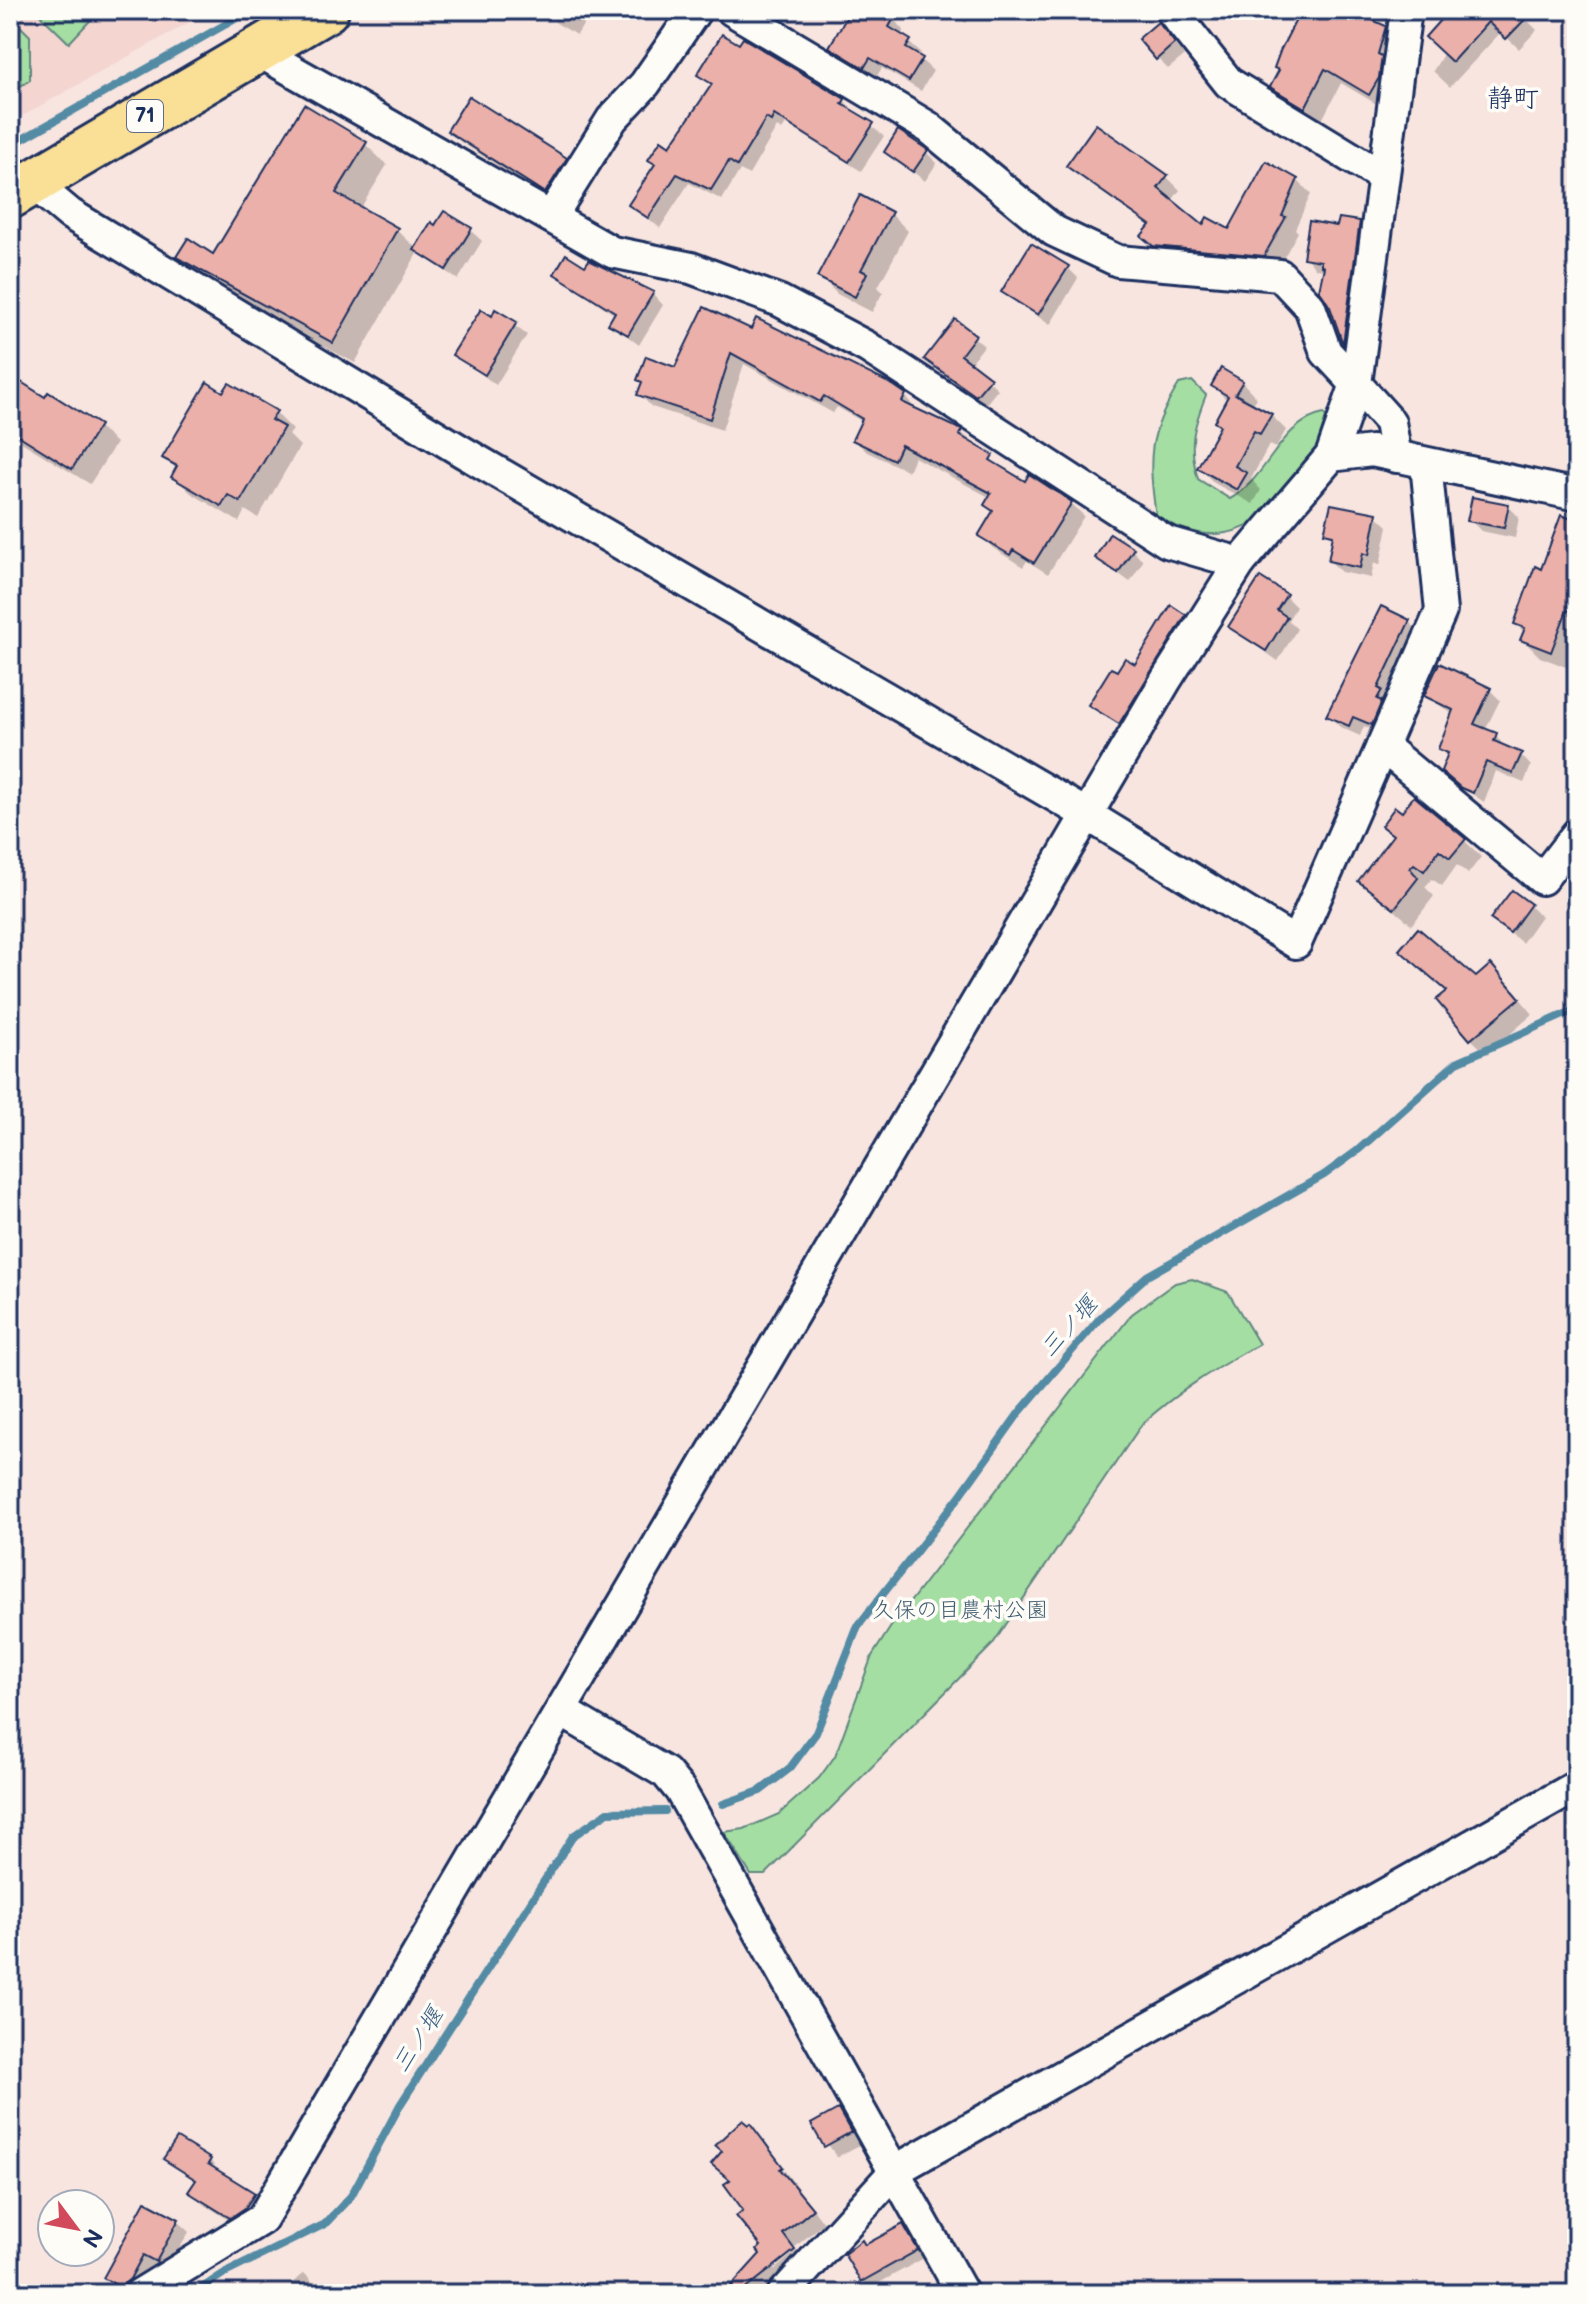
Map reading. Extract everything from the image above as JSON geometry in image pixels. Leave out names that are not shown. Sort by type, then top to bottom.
[{"type":"main road","name":"71","points":[[21,190],[326,10]]},
{"type":"street","points":[[551,217],[612,119],[645,84],[696,10]]},
{"type":"street","points":[[732,10],[928,127],[1054,231],[1118,261],[1280,275],[1310,307],[1326,352],[1390,422],[1396,457]]},
{"type":"street","points":[[1171,10],[1229,83],[1383,177]]},
{"type":"street","points":[[140,2294],[262,2219],[563,1712],[753,1380],[1086,814],[1240,563],[1331,456],[1356,384],[1406,10]]},
{"type":"street","points":[[258,51],[612,252],[691,268],[780,301],[867,347],[1167,542],[1240,563]]},
{"type":"street","points":[[21,190],[70,214],[463,452],[1086,814],[1296,943],[1441,611],[1426,464]]},
{"type":"street","points":[[1331,456],[1372,451],[1577,495]]},
{"type":"street","points":[[1382,746],[1542,879],[1577,834]]},
{"type":"street","points":[[563,1712],[666,1773],[680,1790],[963,2294]]},
{"type":"street","points":[[783,2294],[896,2170],[1577,1786]]},
{"type":"shaded area","points":[[10,10],[211,10],[10,123]]},
{"type":"green space","points":[[35,10],[100,10],[69,43]]},
{"type":"green space","points":[[10,16],[30,36],[30,80],[10,93]]},
{"type":"green space","points":[[1192,381],[1206,395],[1193,437],[1198,479],[1230,499],[1255,478],[1296,428],[1324,414],[1332,425],[1300,477],[1282,499],[1262,517],[1240,529],[1215,534],[1187,530],[1156,516],[1152,447],[1168,402],[1179,384]]},
{"type":"green space","name":"久保の目農村公園","points":[[1192,1279],[1228,1292],[1259,1344],[1198,1381],[1142,1424],[992,1645],[765,1875],[751,1875],[724,1832],[744,1829],[779,1814],[819,1778],[835,1756],[872,1656],[890,1628],[1132,1314],[1175,1283]]},
{"type":"building","points":[[851,10],[882,10],[894,18],[889,27],[911,40],[906,48],[923,58],[909,81],[870,58],[864,68],[829,47]]},
{"type":"building","points":[[1301,10],[1350,10],[1386,26],[1378,54],[1382,56],[1379,78],[1369,95],[1325,69],[1305,108],[1270,87],[1279,70],[1274,68],[1281,49]]},
{"type":"building","points":[[1449,10],[1534,10],[1506,39],[1488,22],[1452,62],[1425,37]]},
{"type":"building","points":[[1158,22],[1175,43],[1156,60],[1138,39]]},
{"type":"building","points":[[722,34],[739,44],[743,38],[845,99],[842,104],[874,123],[849,162],[774,115],[771,121],[766,118],[737,166],[729,161],[711,190],[677,174],[648,218],[628,205],[655,164],[648,160],[661,140],[670,146],[712,84],[697,75]]},
{"type":"building","points":[[469,96],[567,158],[545,193],[447,131]]},
{"type":"building","points":[[304,104],[367,142],[336,193],[398,228],[333,343],[176,257],[188,238],[213,254]]},
{"type":"building","points":[[1096,124],[1168,175],[1158,188],[1203,225],[1207,217],[1229,229],[1266,161],[1298,179],[1282,216],[1286,217],[1264,256],[1153,246],[1141,236],[1150,225],[1066,166]]},
{"type":"building","points":[[898,130],[928,150],[913,172],[884,152]]},
{"type":"building","points":[[860,195],[892,212],[861,270],[867,273],[855,297],[817,277]]},
{"type":"building","points":[[444,211],[472,228],[446,270],[414,250],[431,222],[435,225]]},
{"type":"building","points":[[1339,218],[1360,221],[1343,344],[1330,307],[1319,290],[1324,267],[1321,261],[1303,258],[1309,221],[1337,226]]},
{"type":"building","points":[[1031,243],[1069,266],[1038,315],[1001,292]]},
{"type":"building","points":[[566,254],[585,266],[589,260],[654,292],[628,335],[608,324],[615,312],[554,274]]},
{"type":"building","points":[[704,307],[751,329],[756,318],[893,385],[906,394],[902,402],[962,430],[959,435],[993,455],[990,460],[1025,481],[1029,474],[1072,502],[1034,563],[1013,550],[1010,555],[978,536],[993,511],[984,505],[991,493],[901,445],[894,460],[852,440],[862,419],[824,396],[820,402],[731,353],[710,419],[637,395],[642,382],[637,380],[646,356],[675,367]]},
{"type":"building","points":[[481,309],[492,316],[495,309],[517,322],[485,375],[452,355]]},
{"type":"building","points":[[955,319],[976,335],[961,355],[991,378],[976,396],[924,359]]},
{"type":"building","points":[[1221,368],[1243,381],[1235,394],[1272,414],[1260,434],[1254,431],[1235,466],[1247,473],[1237,490],[1197,468],[1220,426],[1214,422],[1228,396],[1211,386]]},
{"type":"building","points":[[10,375],[45,397],[48,392],[100,425],[72,469],[10,430]]},
{"type":"building","points":[[207,382],[223,392],[229,383],[277,411],[271,420],[284,427],[240,502],[228,495],[221,506],[171,477],[177,466],[162,458]]},
{"type":"building","points":[[1472,497],[1509,504],[1504,528],[1467,521]]},
{"type":"building","points":[[1331,504],[1377,513],[1369,555],[1363,553],[1360,568],[1328,561],[1333,535],[1324,533]]},
{"type":"building","points":[[1561,515],[1577,521],[1577,601],[1573,612],[1567,610],[1551,652],[1520,640],[1525,628],[1514,624],[1535,566],[1541,569]]},
{"type":"building","points":[[1110,533],[1134,548],[1118,573],[1095,558]]},
{"type":"building","points":[[1260,577],[1287,594],[1277,610],[1287,617],[1266,651],[1228,627]]},
{"type":"building","points":[[1171,605],[1186,615],[1119,724],[1088,705],[1111,668],[1117,671],[1125,658],[1135,664]]},
{"type":"building","points":[[1381,606],[1410,620],[1378,688],[1382,690],[1377,699],[1382,701],[1372,725],[1353,717],[1349,726],[1326,716]]},
{"type":"building","points":[[1439,663],[1491,688],[1474,724],[1497,733],[1494,741],[1522,753],[1513,773],[1486,762],[1473,793],[1461,788],[1441,771],[1448,753],[1438,749],[1453,710],[1424,696]]},
{"type":"building","points":[[1414,796],[1466,839],[1450,858],[1439,850],[1424,871],[1414,864],[1410,868],[1418,878],[1394,909],[1358,881],[1393,835],[1381,826],[1395,807],[1402,812]]},
{"type":"building","points":[[1512,890],[1531,904],[1510,933],[1490,919]]},
{"type":"building","points":[[1418,928],[1476,977],[1491,964],[1520,998],[1470,1040],[1436,1000],[1447,991],[1399,950]]},
{"type":"building","points":[[838,2109],[851,2132],[824,2147],[811,2124]]},
{"type":"building","points":[[742,2120],[748,2125],[750,2123],[783,2167],[780,2169],[813,2209],[783,2234],[795,2250],[739,2294],[731,2286],[760,2254],[757,2250],[761,2246],[736,2216],[743,2210],[724,2184],[730,2180],[711,2164],[722,2151],[715,2145]]},
{"type":"building","points":[[177,2138],[211,2159],[208,2164],[255,2193],[245,2208],[230,2218],[188,2192],[196,2180],[163,2159]]},
{"type":"building","points":[[145,2201],[179,2219],[156,2262],[143,2255],[130,2279],[120,2287],[103,2278],[108,2268],[116,2268],[116,2254]]},
{"type":"building","points":[[903,2224],[918,2250],[861,2282],[844,2254],[862,2240],[865,2245]]},
{"type":"waterway","points":[[10,146],[251,10]]},
{"type":"waterway","name":"三ノ堰","points":[[723,1804],[760,1791],[790,1768],[816,1733],[858,1626],[959,1497],[1019,1413],[1100,1318],[1147,1276],[1324,1175],[1357,1151],[1457,1062],[1577,1009]]},
{"type":"waterway","name":"三ノ堰","points":[[193,2294],[223,2274],[325,2224],[351,2196],[400,2105],[573,1836],[608,1812],[665,1811]]},
{"type":"district","name":"静町","points":[[1513,99]]}]
